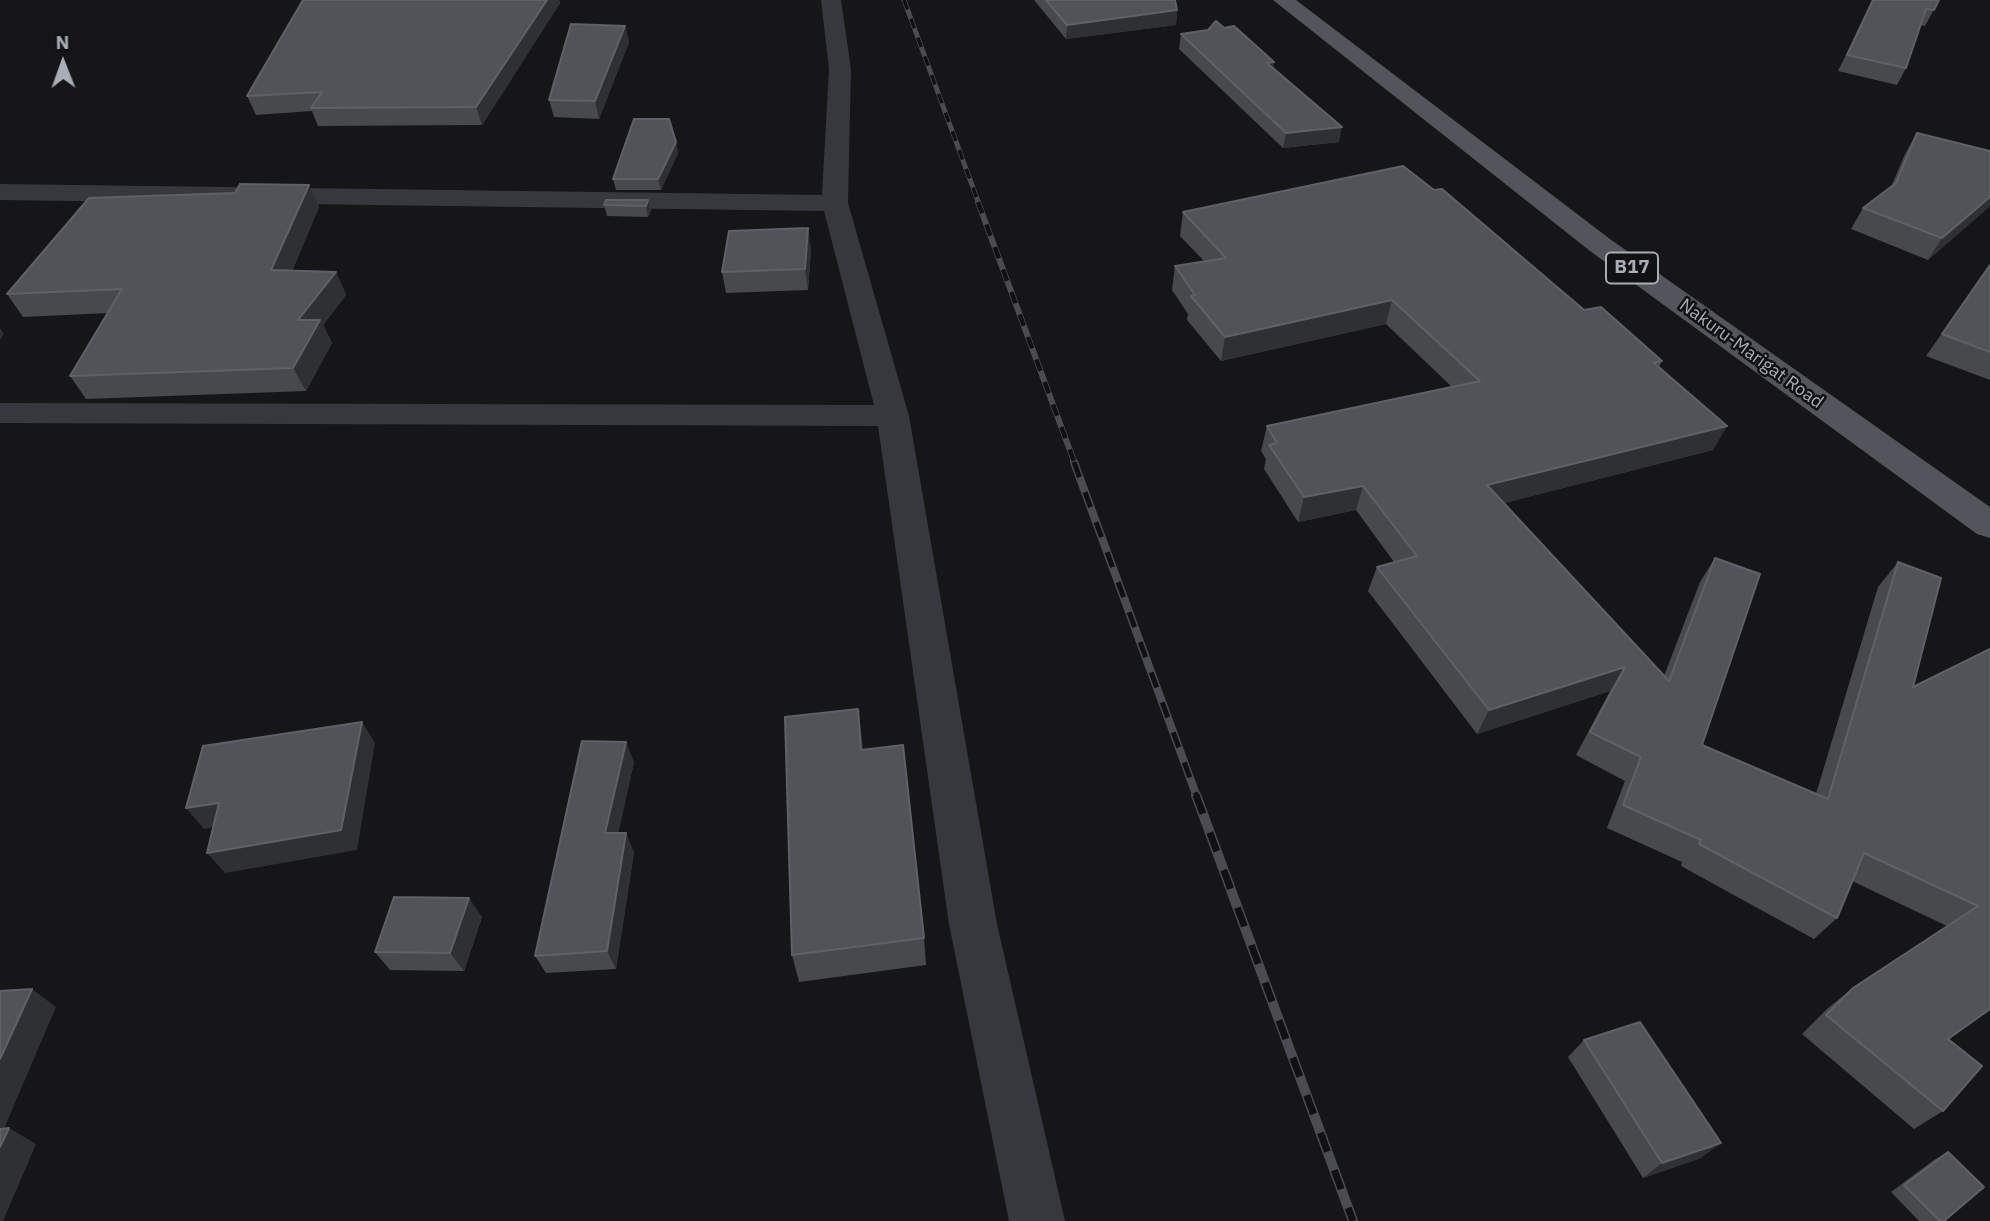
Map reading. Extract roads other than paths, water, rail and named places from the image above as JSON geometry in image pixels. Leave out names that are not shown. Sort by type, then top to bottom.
[{"type":"main road","name":"Nakuru-Marigat Road","points":[[1283,0],[1600,245],[1990,526]]},
{"type":"street","points":[[831,0],[840,69],[835,203],[893,416],[973,924],[1037,1221]]},
{"type":"street","points":[[0,192],[835,203]]},
{"type":"street","points":[[0,413],[893,416]]},
{"type":"railway","points":[[904,0],[979,204]]},
{"type":"railway","points":[[978,202],[1075,464]]},
{"type":"railway","points":[[1074,462],[1197,797]]},
{"type":"railway","points":[[1196,795],[1353,1221]]}]
